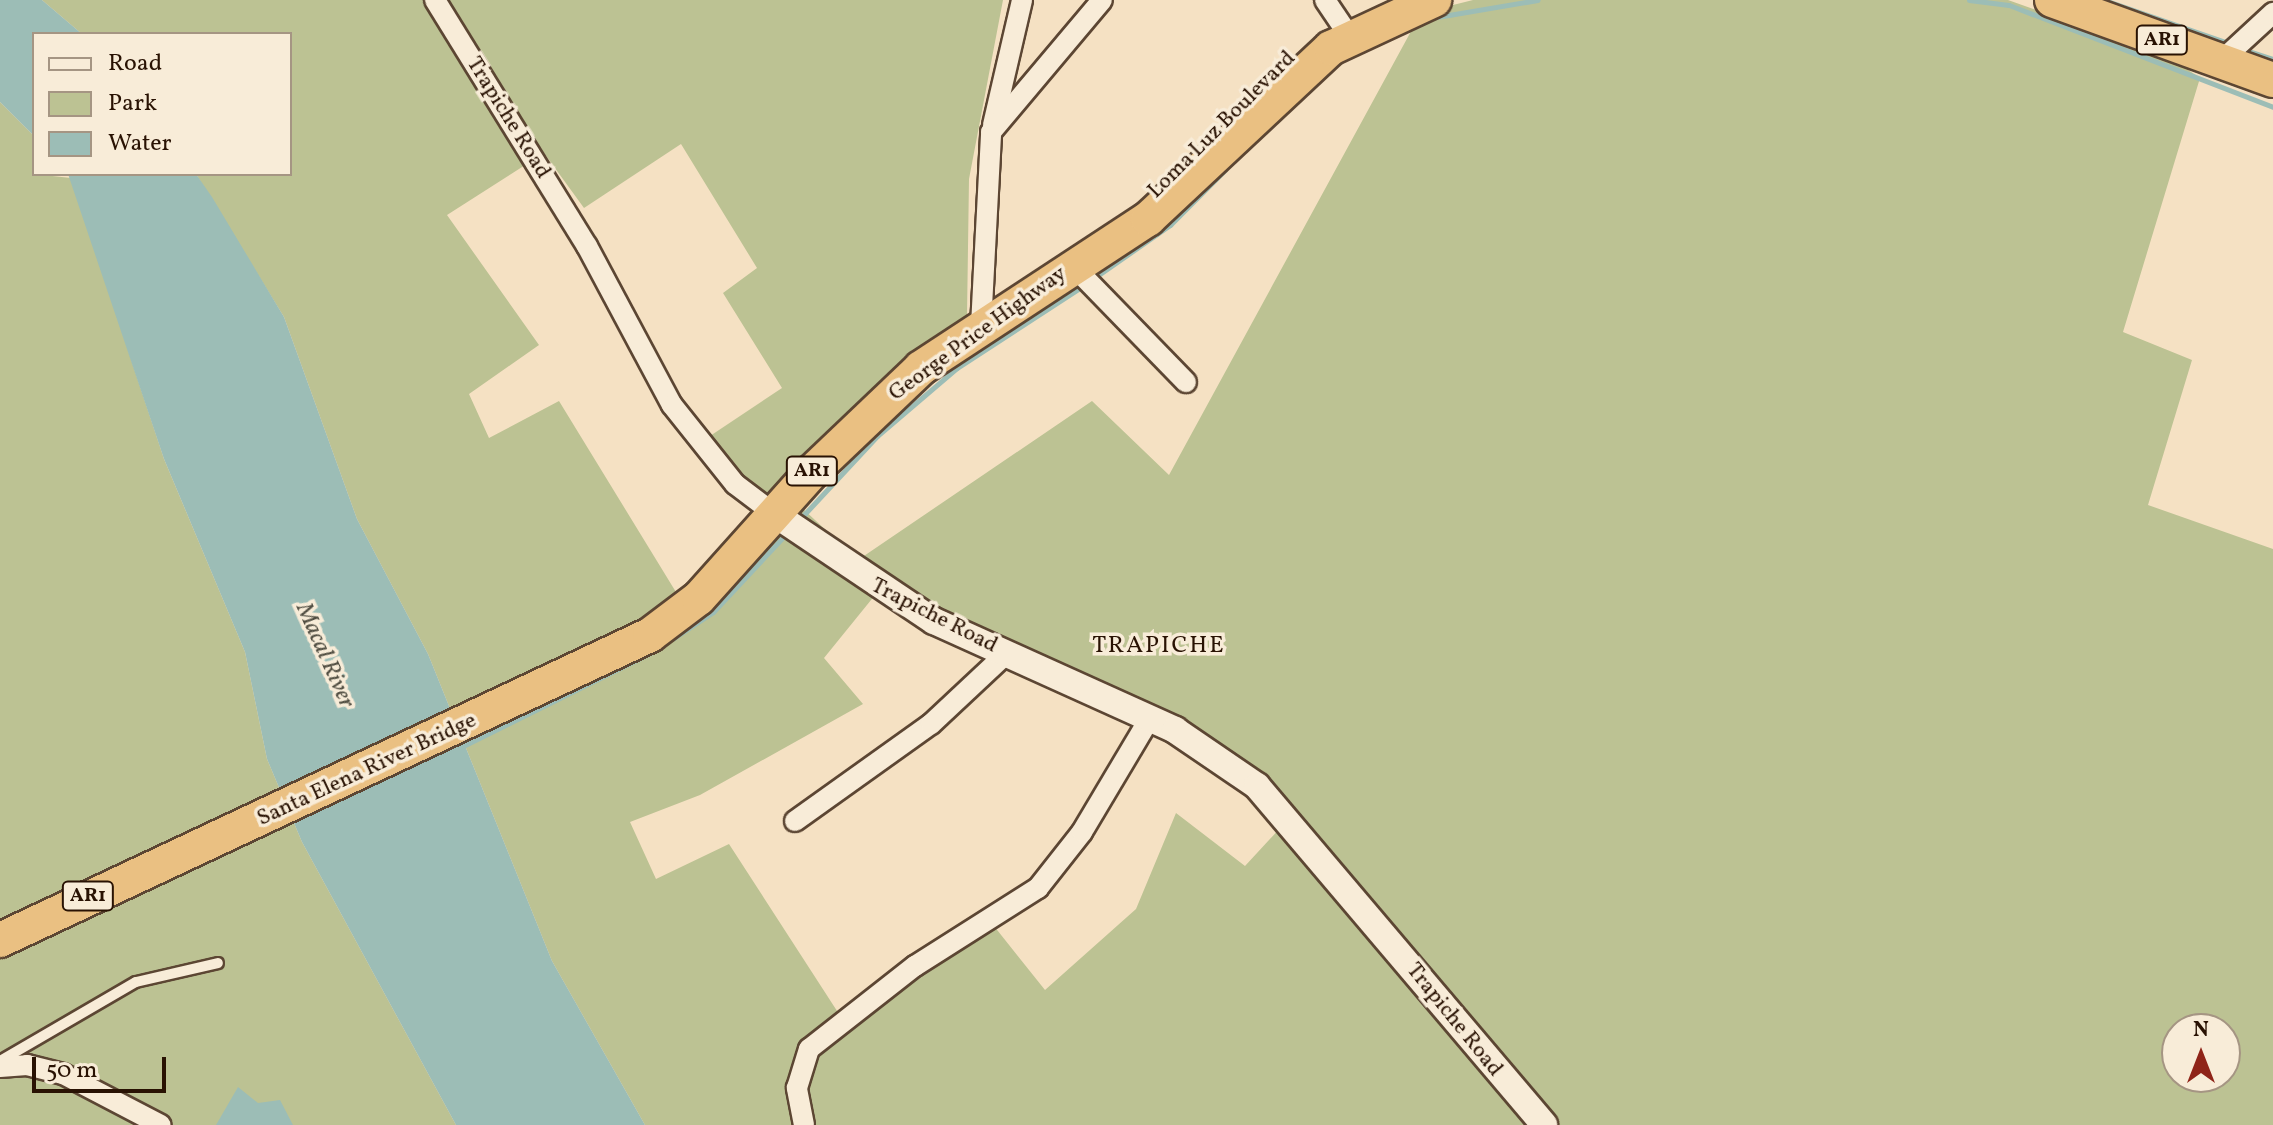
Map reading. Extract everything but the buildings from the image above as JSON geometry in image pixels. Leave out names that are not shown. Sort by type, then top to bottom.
[{"type":"highway","name":"Loma Luz Boulevard","points":[[1075,264],[1292,53],[1338,19],[1375,0]]},
{"type":"highway","name":"AR1","points":[[1338,19],[1434,0]]},
{"type":"highway","name":"AR1","points":[[2052,0],[2273,80]]},
{"type":"highway","name":"George Price Highway","points":[[555,683],[675,618],[885,400],[981,326],[1075,264]]},
{"type":"highway","name":"Santa Elena River Bridge","points":[[0,940],[555,683]]},
{"type":"street","name":"Trapiche Road","points":[[435,0],[587,246],[672,405],[735,484],[895,599],[1197,741],[1278,804],[1544,1125]]},
{"type":"street","points":[[981,326],[991,132],[1022,0]]},
{"type":"street","points":[[991,132],[1102,0]]},
{"type":"street","points":[[2221,61],[2273,13]]},
{"type":"street","points":[[1075,264],[1186,382]]},
{"type":"street","points":[[795,821],[931,724],[1007,653]]},
{"type":"street","points":[[804,1125],[797,1088],[809,1049],[915,966],[1038,888],[1074,843],[1150,718]]},
{"type":"street","points":[[0,1067],[27,1065],[63,1074],[161,1125]]},
{"type":"lane","points":[[0,1061],[136,982],[218,963]]},
{"type":"green space","points":[[42,0],[1003,0],[969,179],[967,317],[768,499],[707,438],[782,388],[723,293],[757,268],[681,144],[584,208],[544,153],[447,215],[539,345],[469,394],[489,438],[559,401],[679,597],[563,694],[647,654],[801,507],[858,560],[1092,401],[1169,475],[1421,13],[1473,0],[2008,0],[2169,57],[2200,78],[2123,332],[2192,360],[2148,505],[2273,549],[2273,1125],[645,1125],[552,961],[428,654],[357,519],[284,317],[197,176],[292,176],[292,32],[80,32]],"holes":[[[884,584],[1196,727],[1295,812],[1245,866],[1176,813],[1136,909],[1045,990],[986,916],[839,1014],[729,844],[656,879],[630,822],[700,795],[863,704],[824,658]]]},
{"type":"green space","points":[[0,102],[32,134],[32,176],[71,178],[164,459],[245,652],[267,759],[302,842],[456,1125],[0,1125]]},
{"type":"water","points":[[0,0],[42,0],[80,32],[32,32],[32,134],[0,102]]},
{"type":"water","name":"Macal River","points":[[69,176],[197,176],[212,197],[284,317],[357,519],[428,654],[552,961],[645,1125],[456,1125],[302,842],[267,759],[245,652],[164,459]]},
{"type":"water","points":[[238,1087],[258,1103],[280,1100],[293,1125],[216,1125]]},
{"type":"waterway","points":[[1437,17],[1538,0]]},
{"type":"waterway","points":[[1969,0],[2009,5],[2273,107]]},
{"type":"waterway","points":[[2104,0],[2231,44]]},
{"type":"waterway","points":[[2251,52],[2273,59]]},
{"type":"waterway","points":[[1094,278],[1170,225],[1225,170]]},
{"type":"waterway","points":[[799,520],[877,436],[957,368],[1086,284]]},
{"type":"waterway","points":[[674,638],[713,612],[786,534]]},
{"type":"waterway","points":[[461,747],[652,652]]},
{"type":"district","name":"TRAPICHE","points":[[1159,647]]}]
